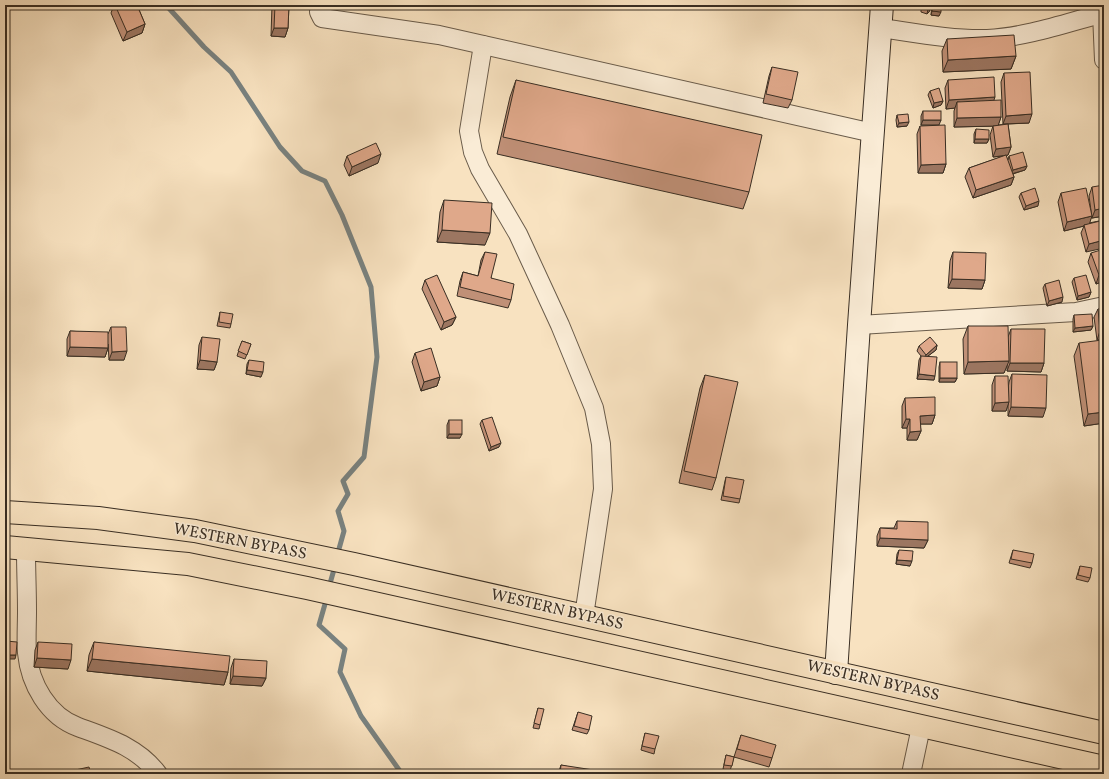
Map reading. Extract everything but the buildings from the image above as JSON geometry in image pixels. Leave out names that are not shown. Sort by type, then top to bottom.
[{"type":"main road","name":"WESTERN BYPASS","points":[[5,512],[98,518],[195,531],[354,564],[1104,733]]},
{"type":"main road","name":"WESTERN BYPASS","points":[[5,547],[188,564],[307,588],[1104,767]]},
{"type":"street","points":[[320,5],[319,12],[322,18],[439,35],[873,133]]},
{"type":"street","points":[[836,673],[858,325],[882,5]]},
{"type":"street","points":[[880,28],[961,39],[988,39],[1016,35],[1103,13],[1104,60]]},
{"type":"street","points":[[483,45],[469,131],[473,152],[480,169],[518,234],[560,325],[594,408],[601,444],[603,489],[584,616]]},
{"type":"street","points":[[858,325],[1076,312],[1104,306]]},
{"type":"street","points":[[26,550],[27,654],[34,681],[46,704],[64,721],[116,741],[135,751],[152,766],[158,774]]},
{"type":"street","points":[[911,774],[921,727]]},
{"type":"waterway","points":[[166,5],[204,47],[231,72],[280,147],[302,171],[325,181],[342,215],[371,287],[377,357],[364,457],[343,481],[348,494],[338,511],[344,531],[337,556]]},
{"type":"waterway","points":[[329,587],[335,566]]},
{"type":"waterway","points":[[327,597],[319,625],[345,649],[340,672],[361,716],[402,774]]}]
